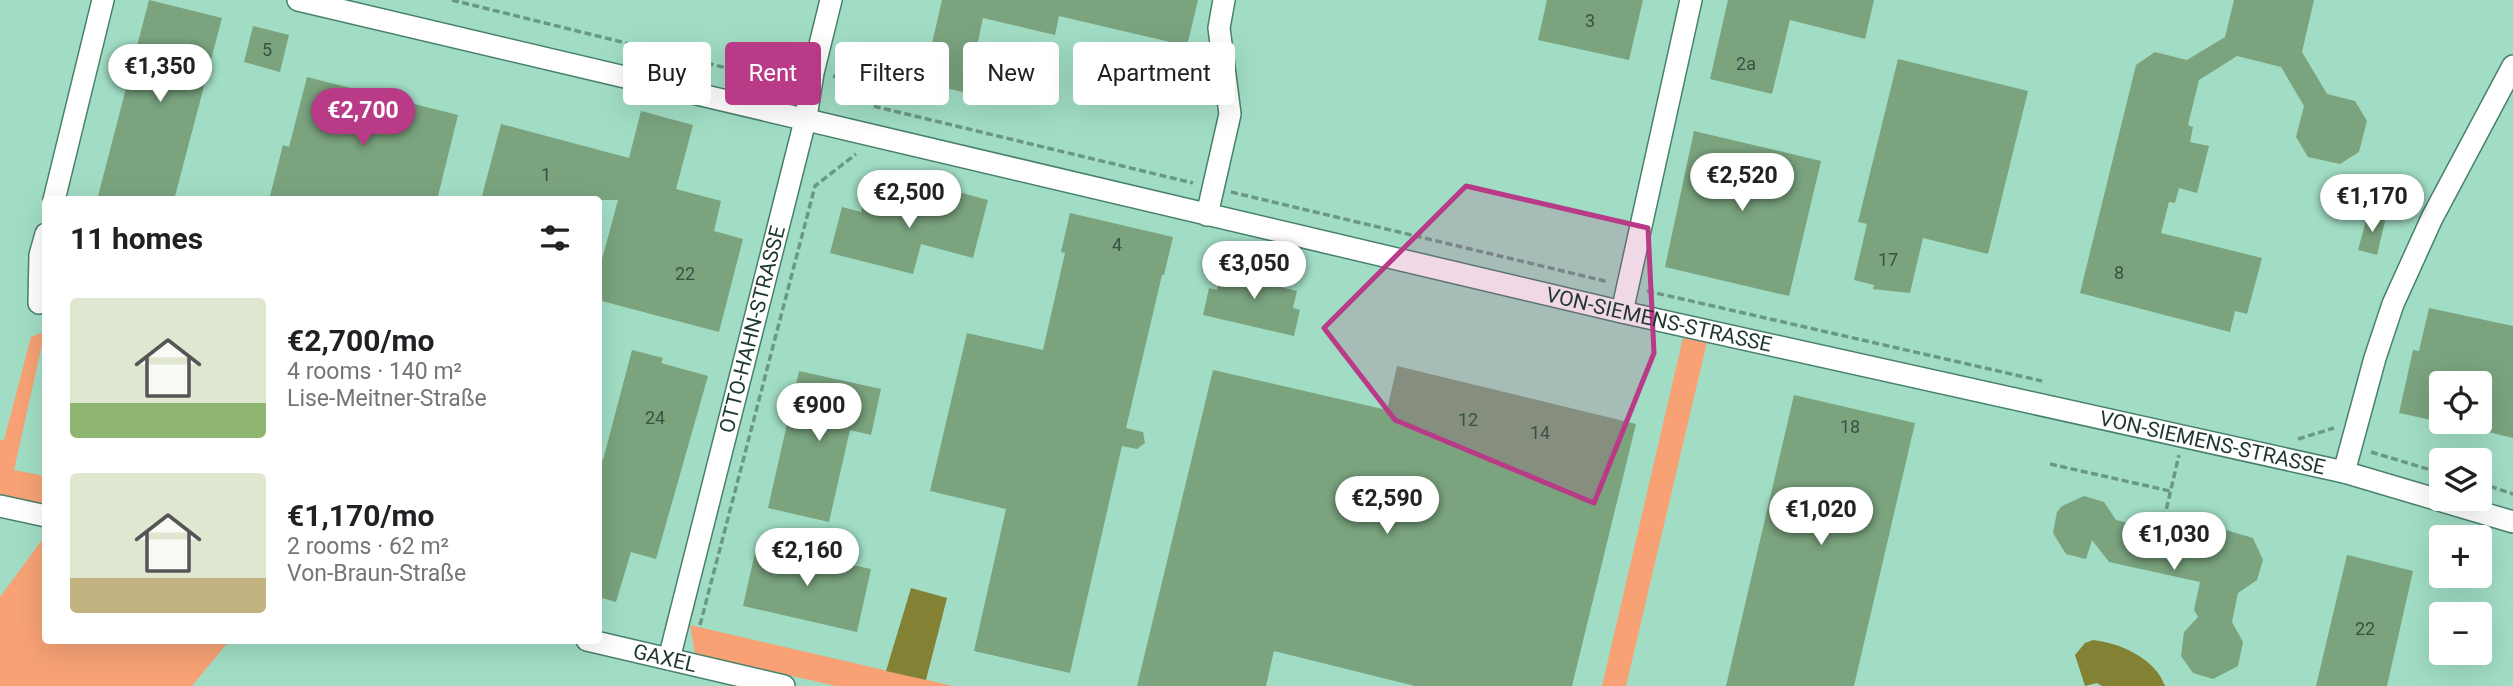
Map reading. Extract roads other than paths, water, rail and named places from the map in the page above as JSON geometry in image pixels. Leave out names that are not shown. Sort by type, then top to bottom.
[{"type":"street","points":[[55,196],[103,0]]},
{"type":"street","name":"VON-SIEMENS-STRASSE","points":[[298,0],[806,117],[1622,312],[2344,472],[2513,522]]},
{"type":"street","name":"OTTO-HAHN-STRASSE","points":[[669,659],[806,117],[813,73],[831,0]]},
{"type":"street","points":[[1208,215],[1230,114],[1219,29],[1224,0]]},
{"type":"street","points":[[1622,312],[1691,0]]},
{"type":"street","points":[[2344,472],[2375,358],[2393,304],[2451,181],[2513,66]]},
{"type":"street","points":[[39,303],[42,249]]},
{"type":"street","points":[[0,506],[42,515]]},
{"type":"street","name":"GAXEL","points":[[602,643],[784,686]]}]
